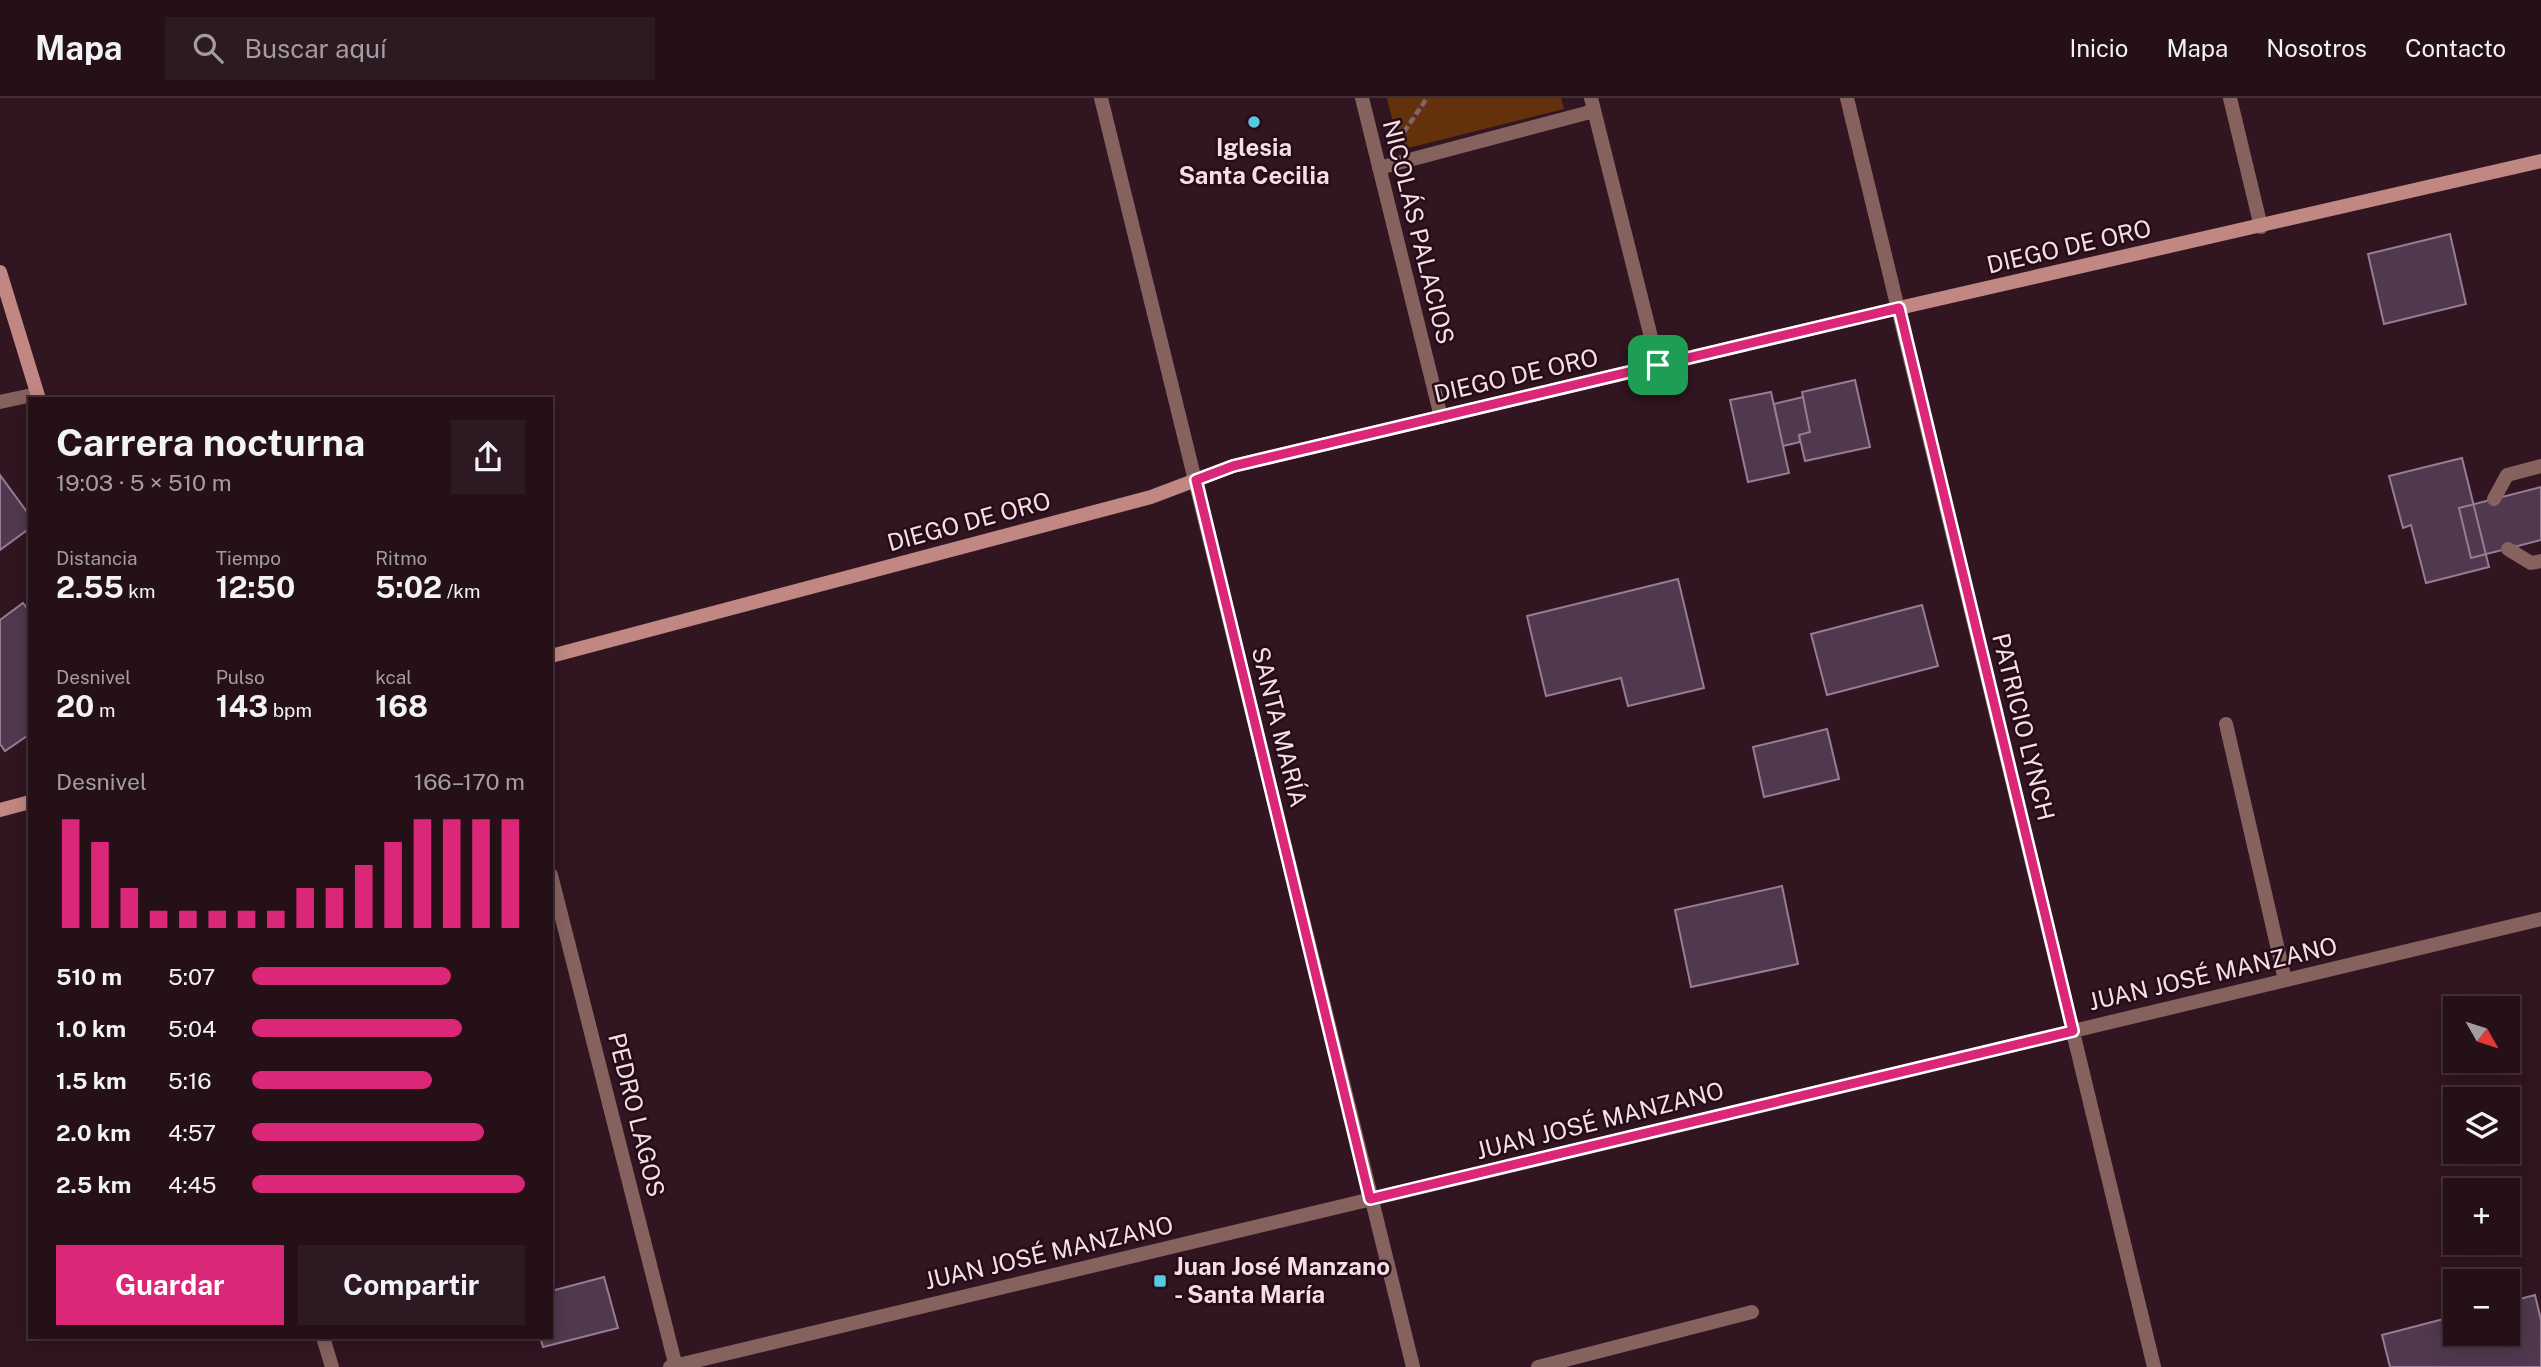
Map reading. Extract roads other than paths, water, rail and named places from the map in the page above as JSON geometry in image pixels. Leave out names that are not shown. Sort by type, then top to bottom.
[{"type":"street","name":"SANTA MARÍA","points":[[1101,98],[1413,1367]]},
{"type":"street","name":"NICOLÁS PALACIOS","points":[[1362,98],[1441,417]]},
{"type":"street","name":"PATRICIO LYNCH","points":[[1847,98],[2154,1367]]},
{"type":"street","points":[[2230,98],[2261,227]]},
{"type":"street","points":[[1379,168],[1593,104],[1658,365]]},
{"type":"street","name":"DIEGO DE ORO","points":[[553,655],[1151,498],[1233,466],[1899,308],[2541,161]]},
{"type":"street","points":[[0,272],[38,396]]},
{"type":"street","points":[[0,402],[28,398]]},
{"type":"street","points":[[2494,499],[2507,475],[2541,466]]},
{"type":"street","points":[[2508,548],[2531,564],[2541,561]]},
{"type":"street","points":[[2226,724],[2286,980]]},
{"type":"street","points":[[0,810],[28,803]]},
{"type":"street","name":"PEDRO LAGOS","points":[[553,883],[674,1367]]},
{"type":"street","name":"JUAN JOSÉ MANZANO","points":[[674,1367],[2541,919]]},
{"type":"street","points":[[1538,1367],[1752,1312]]},
{"type":"street","points":[[324,1339],[332,1367]]},
{"type":"place","name":"Iglesia Santa Cecilia","points":[[1254,122]]},
{"type":"place","name":"Juan José Manzano - Santa María","points":[[1160,1281]]}]
